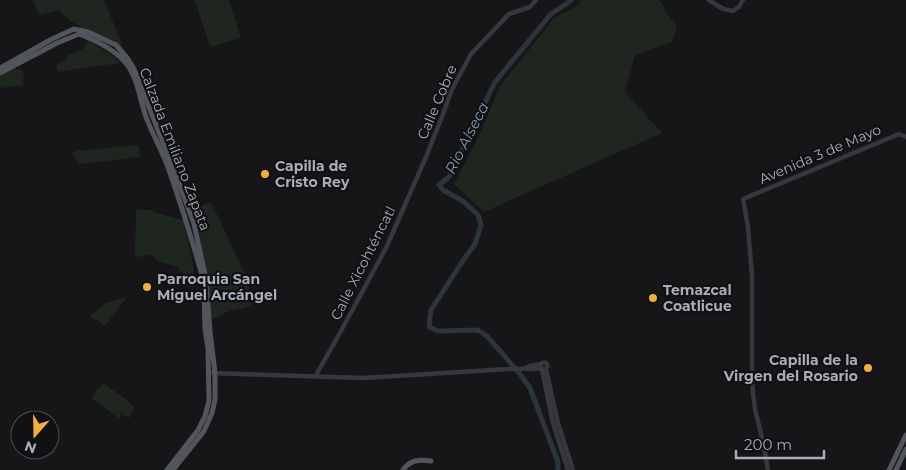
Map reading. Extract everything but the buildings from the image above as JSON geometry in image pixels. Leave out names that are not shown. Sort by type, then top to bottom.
[{"type":"main road","name":"Calzada Emiliano Zapata","points":[[0,68],[74,29],[88,32],[116,45],[128,58],[134,69],[194,224],[206,279],[215,373],[215,400],[208,424],[200,437],[173,470]]},
{"type":"main road","name":"Calzada Emiliano Zapata","points":[[0,73],[57,43],[79,34],[112,50],[125,62],[131,72],[146,117],[175,186],[203,279],[210,401],[202,423],[167,470]]},
{"type":"main road","points":[[889,470],[906,435]]},
{"type":"main road","points":[[896,470],[906,449]]},
{"type":"main road","points":[[403,470],[413,461],[420,459],[431,461]]},
{"type":"street","name":"Calle Cobre","points":[[426,157],[452,89],[471,54],[509,14],[530,7],[536,0]]},
{"type":"street","points":[[709,0],[723,9],[733,11],[739,7],[743,0]]},
{"type":"street","name":"Avenida 3 de Mayo","points":[[768,470],[753,394],[752,276],[748,227],[743,199],[899,134],[906,138]]},
{"type":"street","name":"Calle Xicohténcatl","points":[[315,377],[386,248],[426,157]]},
{"type":"street","points":[[208,373],[364,378],[542,368]]},
{"type":"street","points":[[542,368],[553,423],[568,470]]},
{"type":"street","points":[[542,368],[573,470]]},
{"type":"shaded area","points":[[33,0],[104,0],[123,47],[79,26],[59,10],[39,15]]},
{"type":"shaded area","points":[[195,0],[229,0],[241,38],[210,47]]},
{"type":"shaded area","points":[[581,0],[659,0],[677,28],[672,42],[635,55],[625,92],[662,133],[484,212],[454,184],[480,133],[500,86],[554,18],[579,5]]},
{"type":"shaded area","points":[[88,41],[111,54],[121,63],[58,72],[56,65],[66,59],[69,54],[83,49]]},
{"type":"shaded area","points":[[15,68],[17,70],[21,68],[25,79],[22,80],[24,85],[0,88],[0,74]]},
{"type":"shaded area","points":[[139,145],[140,157],[80,164],[72,154],[76,151]]},
{"type":"shaded area","points":[[210,202],[248,280],[251,306],[230,311],[212,319],[206,268],[192,211]]},
{"type":"shaded area","points":[[136,210],[151,210],[183,220],[196,284],[187,284],[189,275],[179,271],[179,267],[159,262],[150,254],[140,257],[135,256]]},
{"type":"shaded area","points":[[127,297],[105,326],[90,316],[105,303]]},
{"type":"shaded area","points":[[103,383],[135,408],[129,418],[123,415],[124,412],[119,418],[91,398]]},
{"type":"waterway","name":"Rio Alseca","points":[[558,470],[558,462],[530,388],[487,336],[478,330],[438,331],[429,327],[431,310],[475,244],[481,225],[478,215],[463,201],[443,190],[439,185],[449,177],[495,82],[551,14],[571,0]]},
{"type":"place","name":"Capilla de Cristo Rey","points":[[265,174]]},
{"type":"place","name":"Parroquia San Miguel Arcángel","points":[[147,287]]},
{"type":"place","name":"Temazcal Coatlicue","points":[[653,298]]},
{"type":"place","name":"Capilla de la Virgen del Rosario","points":[[868,368]]}]
